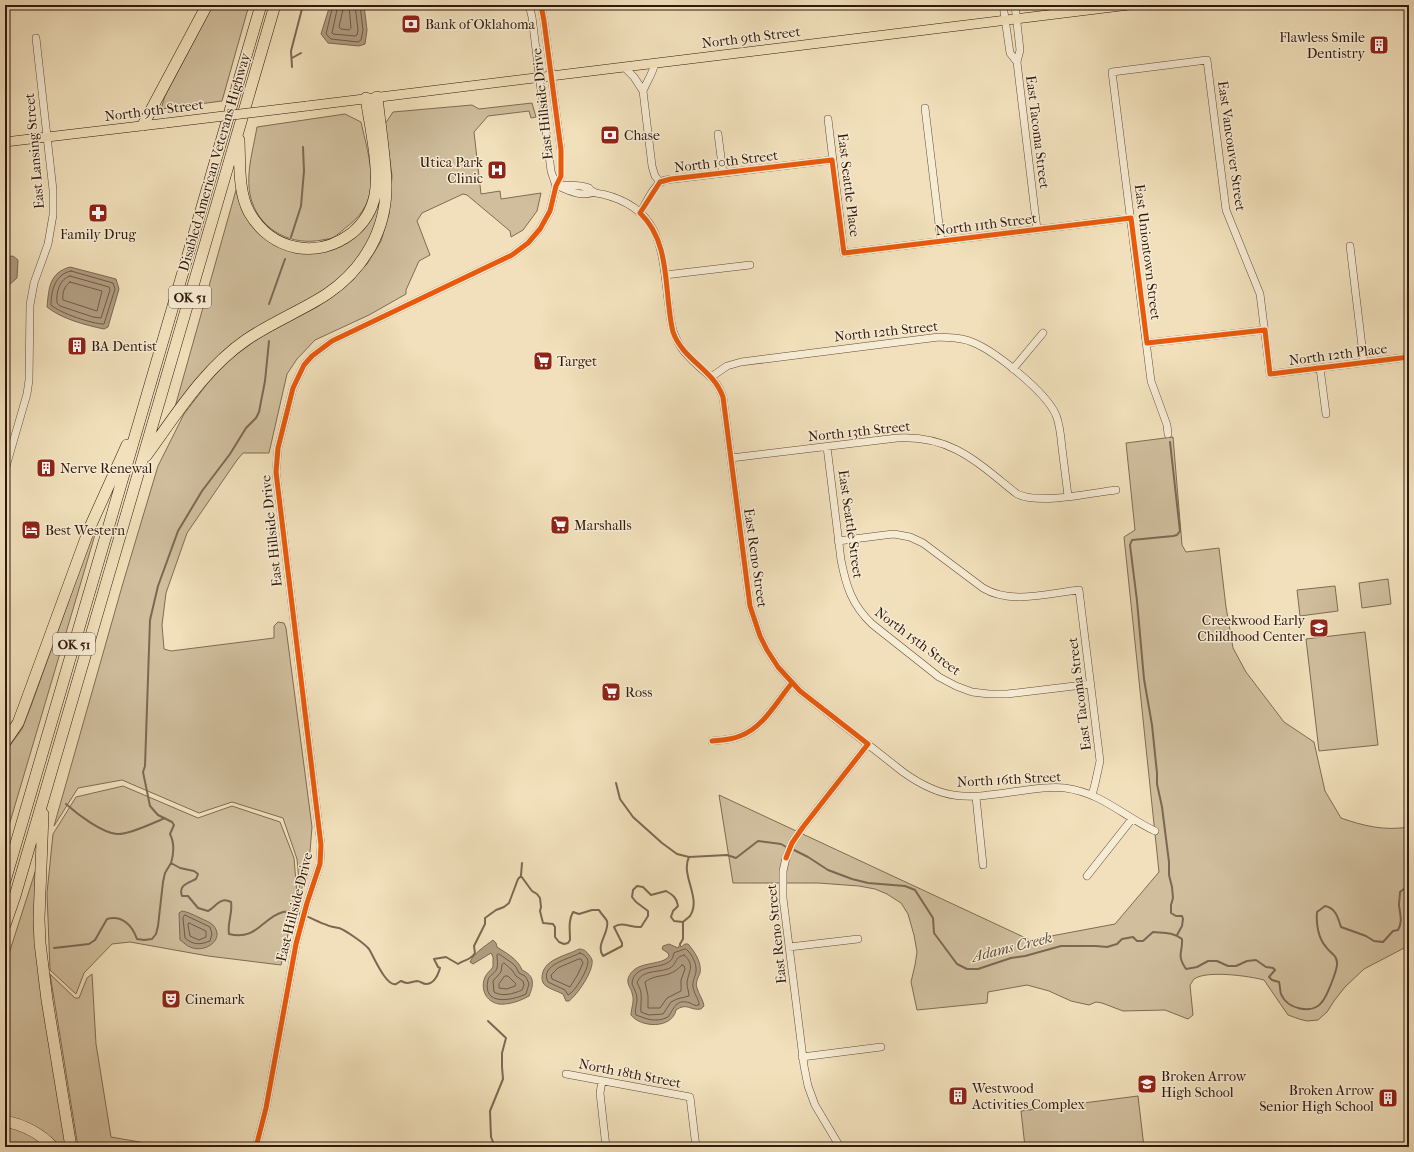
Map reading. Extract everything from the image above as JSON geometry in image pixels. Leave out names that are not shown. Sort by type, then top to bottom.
[{"type":"highway","points":[[143,125],[207,5]]},
{"type":"highway","name":"Disabled American Veterans Highway","points":[[5,881],[261,5]]},
{"type":"highway","name":"Disabled American Veterans Highway","points":[[5,925],[275,5]]},
{"type":"highway","points":[[238,132],[242,192],[248,211],[258,225],[269,236],[284,244],[303,248],[324,247],[346,238],[356,230],[367,217],[375,195],[377,182],[371,98]]},
{"type":"highway","points":[[141,462],[188,398],[209,373],[234,349],[273,323],[312,303],[335,288],[352,274],[367,254],[381,222],[385,196],[385,170],[371,98]]},
{"type":"highway","points":[[5,742],[18,723],[90,527],[144,408]]},
{"type":"highway","points":[[43,797],[39,919],[40,943],[46,992],[71,1147]]},
{"type":"highway","points":[[5,1121],[30,1129],[53,1147]]},
{"type":"main road","name":"North 9th Street","points":[[5,142],[1129,5]]},
{"type":"street","name":"East Hillside Drive","points":[[529,5],[540,77],[551,171],[556,186]]},
{"type":"street","name":"East Hillside Drive","points":[[256,1147],[266,1108],[288,985],[300,928],[306,903],[320,864],[321,845],[276,472],[278,448],[293,388],[304,366],[312,356],[328,344],[520,250],[540,229],[550,211],[556,186],[561,176],[561,150],[541,5]]},
{"type":"street","name":"East Tacoma Street","points":[[1003,5],[1010,53],[1016,62]]},
{"type":"street","name":"East Tacoma Street","points":[[1015,5],[1020,50],[1016,62],[1037,229]]},
{"type":"street","name":"East Lansing Street","points":[[5,470],[27,394],[29,380],[30,305],[34,283],[48,244],[52,215],[53,190],[36,38]]},
{"type":"street","name":"East Uniontown Street","points":[[1168,434],[1151,381],[1112,72],[1207,60]]},
{"type":"street","name":"East Vancouver Street","points":[[1207,60],[1226,210],[1260,294],[1270,374]]},
{"type":"street","points":[[655,63],[653,72],[648,80],[644,92],[652,166],[655,176],[660,182]]},
{"type":"street","points":[[624,67],[634,77],[644,92]]},
{"type":"street","points":[[925,108],[941,241]]},
{"type":"street","name":"East Seattle Place","points":[[828,119],[844,253]]},
{"type":"street","points":[[718,134],[722,173]]},
{"type":"street","name":"North 10th Street","points":[[640,213],[660,182],[665,180],[832,160]]},
{"type":"street","points":[[556,186],[570,184],[588,188],[594,192],[626,203],[640,213]]},
{"type":"street","name":"East Reno Street","points":[[640,213],[647,220],[658,237],[664,258],[670,318],[674,334],[688,357],[711,377],[720,388],[723,397],[750,606],[754,622],[767,650],[778,667],[792,683],[800,691],[868,744],[792,843],[783,870],[783,898],[802,1057],[808,1086],[816,1105],[840,1147]]},
{"type":"street","name":"North 11th Street","points":[[844,253],[1131,218]]},
{"type":"street","points":[[1350,246],[1364,363]]},
{"type":"street","points":[[665,275],[750,265]]},
{"type":"street","points":[[1147,343],[1265,330]]},
{"type":"street","points":[[1043,333],[1013,369],[1037,388],[1045,397],[1056,416],[1061,435],[1068,496]]},
{"type":"street","name":"North 12th Street","points":[[711,377],[727,366],[741,362],[939,337],[960,338],[972,342],[988,350],[1013,369]]},
{"type":"street","name":"North 12th Place","points":[[1270,374],[1409,357]]},
{"type":"street","points":[[1320,368],[1326,414]]},
{"type":"street","name":"North 13th Street","points":[[731,458],[909,437],[942,443],[968,456],[1017,494],[1024,497],[1042,500],[1116,490]]},
{"type":"street","name":"East Seattle Street","points":[[826,447],[844,578],[847,588],[855,603]]},
{"type":"street","name":"East Tacoma Street","points":[[838,541],[894,534],[910,537],[923,543],[980,586],[994,594],[1004,597],[1079,590],[1100,761],[1096,784],[1092,795]]},
{"type":"street","name":"North 15th Street","points":[[855,603],[872,624],[939,677],[963,689],[982,694],[997,695],[1091,684]]},
{"type":"street","points":[[712,741],[731,739],[751,731],[763,719],[792,683]]},
{"type":"street","name":"North 16th Street","points":[[868,744],[903,772],[927,787],[948,795],[966,797],[1054,788],[1074,790],[1092,795],[1155,831]]},
{"type":"street","points":[[976,796],[983,865]]},
{"type":"street","points":[[1087,876],[1132,819]]},
{"type":"street","points":[[789,947],[858,939]]},
{"type":"street","points":[[802,1057],[881,1047]]},
{"type":"street","name":"North 18th Street","points":[[566,1074],[690,1097],[696,1147]]},
{"type":"street","points":[[602,1081],[600,1093],[606,1147]]},
{"type":"shaded area","points":[[213,5],[249,5],[222,101],[161,109],[165,96]]},
{"type":"shaded area","points":[[532,103],[536,117],[531,118],[529,111],[488,116],[474,132],[481,194],[500,191],[501,199],[541,193],[537,211],[523,230],[511,237],[510,231],[467,195],[463,194],[422,213],[417,221],[430,255],[419,261],[406,290],[406,294],[369,315],[315,340],[297,359],[287,374],[269,453],[243,453],[237,460],[187,533],[166,593],[162,625],[164,649],[171,651],[274,638],[274,626],[278,622],[284,623],[286,628],[312,827],[308,876],[300,892],[297,859],[283,818],[232,802],[199,813],[122,780],[78,788],[54,826],[158,466],[184,414],[227,361],[262,336],[317,307],[340,291],[367,264],[381,241],[389,214],[392,176],[385,124],[393,112],[472,105],[479,109]]},
{"type":"shaded area","points":[[345,114],[361,122],[367,149],[371,188],[365,207],[352,223],[331,238],[300,241],[280,234],[263,221],[252,202],[250,193],[250,164],[257,127]]},
{"type":"shaded area","points":[[238,183],[239,196],[283,248],[352,238],[380,187],[380,214],[361,257],[330,289],[275,318],[175,407]]},
{"type":"shaded area","points":[[1173,437],[1182,545],[1186,552],[1219,548],[1226,607],[1233,648],[1246,672],[1284,722],[1314,742],[1325,791],[1341,818],[1374,827],[1409,827],[1409,944],[1408,946],[1364,969],[1345,987],[1327,1012],[1318,1020],[1307,1021],[1288,1015],[1264,980],[1218,974],[1200,976],[1193,980],[1190,985],[1193,1015],[1188,1019],[1165,1010],[1123,1011],[1102,1003],[1096,1002],[1089,1005],[1071,1001],[1049,991],[1027,985],[988,992],[987,1003],[917,1010],[911,982],[917,952],[908,914],[901,903],[887,894],[875,889],[859,886],[818,883],[733,883],[719,795],[1030,940],[1115,924],[1159,872],[1124,537],[1135,530],[1126,443]]},
{"type":"shaded area","points":[[97,528],[5,839],[5,752],[22,729],[93,529]]},
{"type":"shaded area","points":[[1388,579],[1391,604],[1362,608],[1359,583]]},
{"type":"shaded area","points":[[1335,586],[1338,611],[1300,616],[1297,590]]},
{"type":"shaded area","points":[[1365,632],[1378,745],[1319,751],[1306,639]]},
{"type":"shaded area","points":[[123,786],[198,818],[232,806],[280,822],[294,858],[297,895],[281,965],[208,956],[130,942],[112,944],[84,973],[76,994],[50,970],[47,893],[53,834],[76,797]]},
{"type":"shaded area","points":[[37,866],[37,908],[68,1147],[58,1147],[5,1116],[5,966]]},
{"type":"shaded area","points":[[50,974],[75,998],[79,998],[87,978],[92,974],[96,1044],[111,1137],[168,1147],[78,1147]]},
{"type":"shaded area","points":[[1138,1096],[1144,1147],[1025,1147],[1021,1111]]},
{"type":"shaded area","points":[[5,1127],[27,1133],[45,1147],[5,1147]]},
{"type":"water","points":[[330,5],[364,5],[367,30],[365,44],[359,46],[328,43],[321,34]]},
{"type":"water","points":[[13,256],[18,260],[17,278],[8,286],[5,286],[5,257]]},
{"type":"water","points":[[70,267],[116,279],[119,289],[108,327],[104,329],[89,326],[60,315],[47,307],[51,282],[58,273]]},
{"type":"water","points":[[182,911],[213,925],[217,935],[212,944],[207,947],[196,949],[180,940],[179,913]]},
{"type":"water","points":[[493,940],[497,947],[515,959],[522,970],[531,978],[532,988],[529,996],[522,1000],[507,1004],[499,1004],[491,1001],[485,994],[483,986],[486,976],[493,967],[493,957],[491,953],[473,964],[470,962],[477,952]]},
{"type":"water","points":[[669,944],[678,948],[680,944],[681,947],[688,944],[695,953],[700,965],[700,973],[696,986],[704,1006],[701,1009],[686,1007],[680,1008],[676,1010],[669,1021],[663,1023],[649,1024],[642,1022],[631,1015],[633,996],[628,979],[631,973],[636,969],[660,961],[669,956],[668,953],[662,949],[663,946]]},
{"type":"water","points":[[579,949],[586,951],[592,960],[592,965],[588,976],[576,994],[569,1001],[566,1001],[563,994],[544,984],[542,979],[543,972],[550,962]]},
{"type":"waterway","points":[[292,67],[291,51],[303,5]]},
{"type":"waterway","points":[[292,58],[301,53]]},
{"type":"waterway","points":[[291,237],[301,206],[304,171],[303,147]]},
{"type":"waterway","points":[[269,304],[285,259]]},
{"type":"waterway","points":[[171,863],[174,848],[170,834],[174,825],[172,822],[158,815],[150,806],[143,772],[145,766],[150,620],[158,586],[178,531],[202,491],[259,412],[265,381],[269,341]]},
{"type":"waterway","points":[[1170,442],[1180,531],[1177,535],[1173,536],[1132,540],[1130,545],[1144,679],[1152,725],[1157,784],[1162,807],[1169,862],[1169,875],[1172,887],[1173,898],[1171,913],[1176,916],[1182,916],[1183,919],[1182,926],[1177,935]]},
{"type":"waterway","points":[[616,783],[620,799],[633,817],[662,843],[677,854],[689,857]]},
{"type":"waterway","points":[[66,804],[97,827],[117,834],[134,831],[165,818]]},
{"type":"waterway","name":"Adams Creek","points":[[54,948],[89,944],[95,940],[107,919],[112,918],[117,918],[126,922],[132,929],[137,939],[152,939],[156,934],[158,926],[165,873],[171,863],[180,868],[194,871],[198,874],[196,879],[187,883],[181,889],[182,896],[188,896],[198,908],[208,911],[221,901],[227,900],[231,902],[229,934],[246,934],[259,928],[276,915],[283,912],[294,912],[346,931],[359,940],[369,949],[380,970],[392,984],[396,984],[401,981],[407,983],[417,981],[429,984],[437,976],[440,968],[434,959],[446,957],[458,964],[473,956],[475,953],[474,946],[485,924],[485,918],[509,903],[518,879],[521,876],[532,891],[540,898],[540,911],[543,923],[553,924],[555,927],[555,937],[559,942],[564,944],[568,943],[570,940],[570,922],[573,912],[579,914],[592,910],[599,910],[607,921],[607,930],[601,947],[603,956],[622,946],[614,927],[617,925],[641,927],[648,916],[648,911],[632,897],[633,890],[637,886],[643,887],[651,895],[666,891],[673,895],[678,906],[673,911],[671,917],[674,921],[683,922],[690,916],[694,902],[687,871],[689,857],[727,855],[736,858],[758,841],[781,844],[788,848]]},
{"type":"waterway","name":"Adams Creek","points":[[792,849],[828,870],[852,879],[868,883],[905,886],[915,890],[933,918],[934,933],[957,964],[967,969],[978,969],[1011,958],[1025,956],[1061,946],[1107,947],[1117,944],[1122,939],[1133,937],[1137,941],[1143,941],[1153,932],[1165,933],[1175,935],[1182,939],[1181,960],[1186,969],[1197,967],[1208,961],[1217,961],[1228,966],[1236,966],[1247,961],[1256,960],[1266,967],[1273,968],[1275,970],[1269,977],[1272,980],[1279,982],[1281,994],[1284,999],[1294,1007],[1306,1009],[1318,1006],[1322,1002],[1331,984],[1337,965],[1335,956],[1323,943],[1319,935],[1317,926],[1317,912],[1325,906],[1329,907],[1336,914],[1341,927],[1366,936],[1374,941],[1383,942],[1393,931],[1398,930],[1400,927],[1400,892],[1409,885]]},
{"type":"waterway","points":[[521,875],[522,863]]},
{"type":"waterway","points":[[680,944],[683,939],[683,922]]},
{"type":"waterway","points":[[488,1021],[506,1038],[502,1053],[503,1079],[490,1111],[491,1137],[495,1147]]},
{"type":"cycle path","points":[[256,1147],[266,1108],[296,944],[307,903],[320,864],[321,845],[276,472],[278,448],[293,388],[304,365],[312,356],[332,341],[512,255],[528,243],[540,229],[550,211],[556,186],[561,176],[561,150],[541,5]]},
{"type":"cycle path","points":[[786,858],[792,843],[803,827],[868,744],[800,691],[778,667],[760,636],[750,606],[723,397],[712,379],[684,350],[673,332],[665,269],[660,245],[649,223],[640,213],[660,182],[671,179],[832,160],[844,253],[1131,218],[1147,343],[1265,330],[1270,374],[1409,357]]},
{"type":"cycle path","points":[[712,741],[726,740],[737,737],[756,727],[792,683]]},
{"type":"place","name":"Bank of Oklahoma","points":[[411,24]]},
{"type":"place","name":"Flawless Smile Dentistry","points":[[1379,45]]},
{"type":"place","name":"Chase","points":[[610,135]]},
{"type":"place","name":"Utica Park Clinic","points":[[497,170]]},
{"type":"place","name":"Family Drug","points":[[98,213]]},
{"type":"place","name":"BA Dentist","points":[[77,346]]},
{"type":"place","name":"Target","points":[[543,361]]},
{"type":"place","name":"Nerve Renewal","points":[[46,468]]},
{"type":"place","name":"Marshalls","points":[[560,525]]},
{"type":"place","name":"Best Western","points":[[31,530]]},
{"type":"place","name":"Creekwood Early Childhood Center","points":[[1319,628]]},
{"type":"place","name":"Ross","points":[[611,692]]},
{"type":"place","name":"Cinemark","points":[[171,999]]},
{"type":"place","name":"Broken Arrow High School","points":[[1147,1084]]},
{"type":"place","name":"Westwood Activities Complex","points":[[958,1096]]},
{"type":"place","name":"Broken Arrow Senior High School","points":[[1388,1098]]}]
